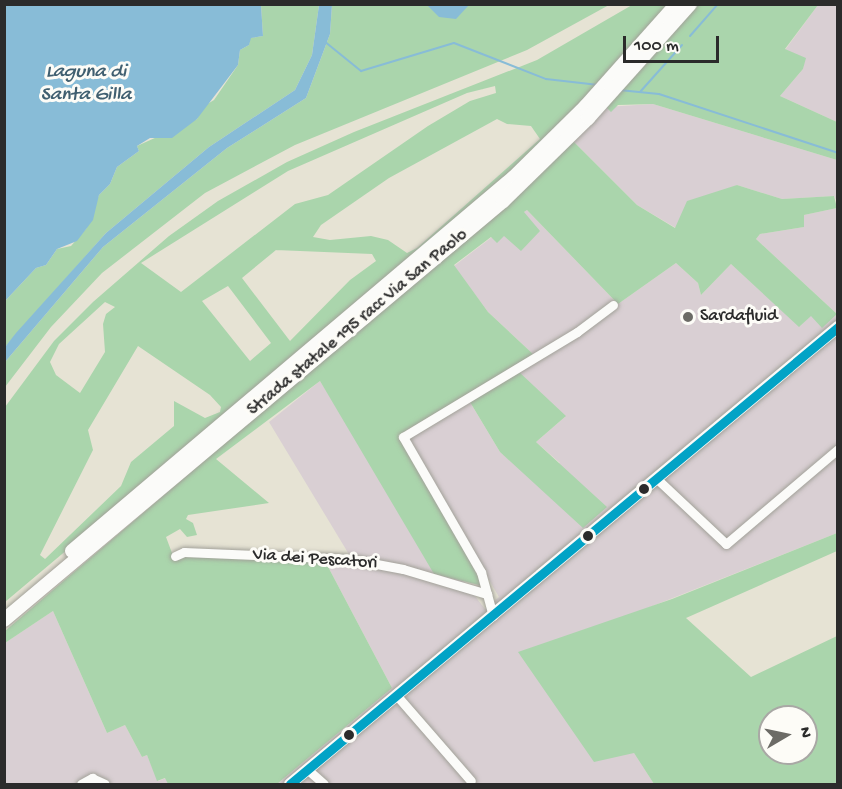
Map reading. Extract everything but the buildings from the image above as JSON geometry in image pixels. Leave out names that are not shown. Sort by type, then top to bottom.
[{"type":"highway","name":"Strada statale 195 racc Via San Paolo","points":[[4,609],[557,142],[677,4]]},
{"type":"highway","name":"Strada statale 195 racc Via San Paolo","points":[[4,620],[416,276],[557,142],[690,4]]},
{"type":"main road","points":[[290,784],[398,697],[837,327]]},
{"type":"street","points":[[493,616],[481,572],[403,437],[577,332],[613,305]]},
{"type":"street","points":[[656,478],[726,544],[837,449]]},
{"type":"street","name":"Via dei Pescatori","points":[[175,556],[184,552],[350,559],[403,568],[487,594]]},
{"type":"street","points":[[398,697],[471,781]]},
{"type":"street","points":[[308,770],[324,784]]},
{"type":"street","points":[[81,784],[92,778],[105,784]]},
{"type":"shaded area","points":[[818,5],[837,5],[837,122],[780,96],[803,69],[805,58],[785,50]]},
{"type":"shaded area","points":[[653,104],[837,160],[837,202],[834,196],[782,199],[737,185],[676,228],[637,205],[573,141],[606,107]]},
{"type":"shaded area","points":[[837,208],[837,314],[756,239],[760,234],[804,227],[804,215]]},
{"type":"shaded area","points":[[527,210],[618,304],[676,263],[698,283],[701,295],[731,264],[800,326],[811,315],[837,314],[837,533],[650,607],[634,753],[654,784],[277,784],[392,688],[325,561],[353,561],[269,422],[320,381],[370,461],[485,609],[499,597],[406,437],[470,402],[500,452],[519,468],[560,463],[536,442],[565,417],[518,372],[534,355],[488,312],[454,266],[492,237],[504,235],[521,250],[524,212]]},
{"type":"shaded area","points":[[53,611],[107,733],[125,725],[142,757],[147,755],[158,781],[166,778],[168,784],[5,784],[5,643]]},
{"type":"green space","points":[[261,5],[319,5],[312,55],[295,90],[209,147],[106,233],[5,347],[5,301],[36,268],[46,265],[57,249],[71,246],[86,229],[99,195],[110,184],[117,167],[139,151],[137,146],[197,119],[204,106],[214,100],[238,65],[240,50],[249,45],[250,38],[263,36]]},
{"type":"green space","points":[[332,5],[609,5],[527,50],[295,145],[205,193],[102,273],[51,327],[5,387],[5,362],[103,247],[227,148],[306,98],[330,34]]},
{"type":"green space","points":[[632,5],[818,5],[785,49],[806,58],[803,69],[780,96],[837,122],[837,160],[653,104],[618,105],[611,112],[606,107],[573,141],[637,205],[675,228],[687,201],[737,185],[782,199],[834,196],[837,208],[804,215],[804,227],[760,234],[756,239],[837,314],[822,328],[811,316],[799,327],[731,264],[701,295],[698,283],[676,263],[618,304],[527,210],[524,212],[540,231],[521,251],[504,236],[497,243],[491,237],[454,265],[488,312],[534,355],[402,433],[483,586],[434,574],[320,381],[216,459],[269,503],[188,515],[186,519],[193,523],[197,535],[187,537],[180,529],[166,537],[175,561],[187,556],[325,561],[392,688],[277,784],[168,784],[165,778],[157,781],[147,755],[142,757],[125,725],[107,733],[53,611],[5,643],[5,631],[404,290],[420,253],[5,602],[5,407],[54,341],[93,302],[169,236],[218,201],[287,162],[354,132],[537,60]],"holes":[[[495,86],[496,93],[470,101],[428,126],[328,195],[295,204],[181,292],[141,263],[288,171],[467,93]],[[497,119],[507,124],[531,126],[540,139],[417,248],[407,253],[388,240],[371,236],[330,240],[313,237],[321,225],[389,178]],[[276,250],[372,254],[376,261],[350,280],[290,341],[242,278]],[[228,286],[271,343],[250,361],[202,301]],[[105,302],[115,307],[106,314],[103,324],[105,352],[80,393],[56,375],[50,362],[59,344]],[[138,346],[210,395],[221,407],[220,412],[205,418],[174,401],[174,426],[131,462],[121,486],[45,559],[40,555],[93,450],[88,430]]]},
{"type":"green space","points":[[518,371],[566,416],[536,442],[607,507],[583,528],[500,452],[470,402]]},
{"type":"green space","points":[[837,533],[837,551],[686,618],[751,677],[837,636],[837,784],[654,784],[634,753],[594,762],[518,652],[672,599]]},
{"type":"water","name":"Laguna di Santa Gilla","points":[[5,4],[261,5],[263,36],[251,38],[249,45],[240,50],[238,65],[197,119],[172,138],[150,138],[137,146],[139,151],[117,167],[110,184],[99,195],[93,220],[77,241],[57,249],[46,265],[36,268],[5,301]]},
{"type":"water","points":[[319,5],[332,5],[330,34],[306,98],[227,148],[103,247],[5,362],[5,347],[106,233],[209,147],[295,90],[312,55]]},
{"type":"water","points":[[427,5],[469,5],[456,19],[439,17]]},
{"type":"waterway","points":[[690,36],[718,4]]},
{"type":"waterway","points":[[324,41],[361,71],[454,43],[546,79],[599,85]]},
{"type":"waterway","points":[[640,92],[682,45]]},
{"type":"waterway","points":[[619,90],[659,94],[838,153]]},
{"type":"transit line","points":[[290,784],[838,327]]},
{"type":"place","name":"Sardafluid","points":[[688,317]]}]
